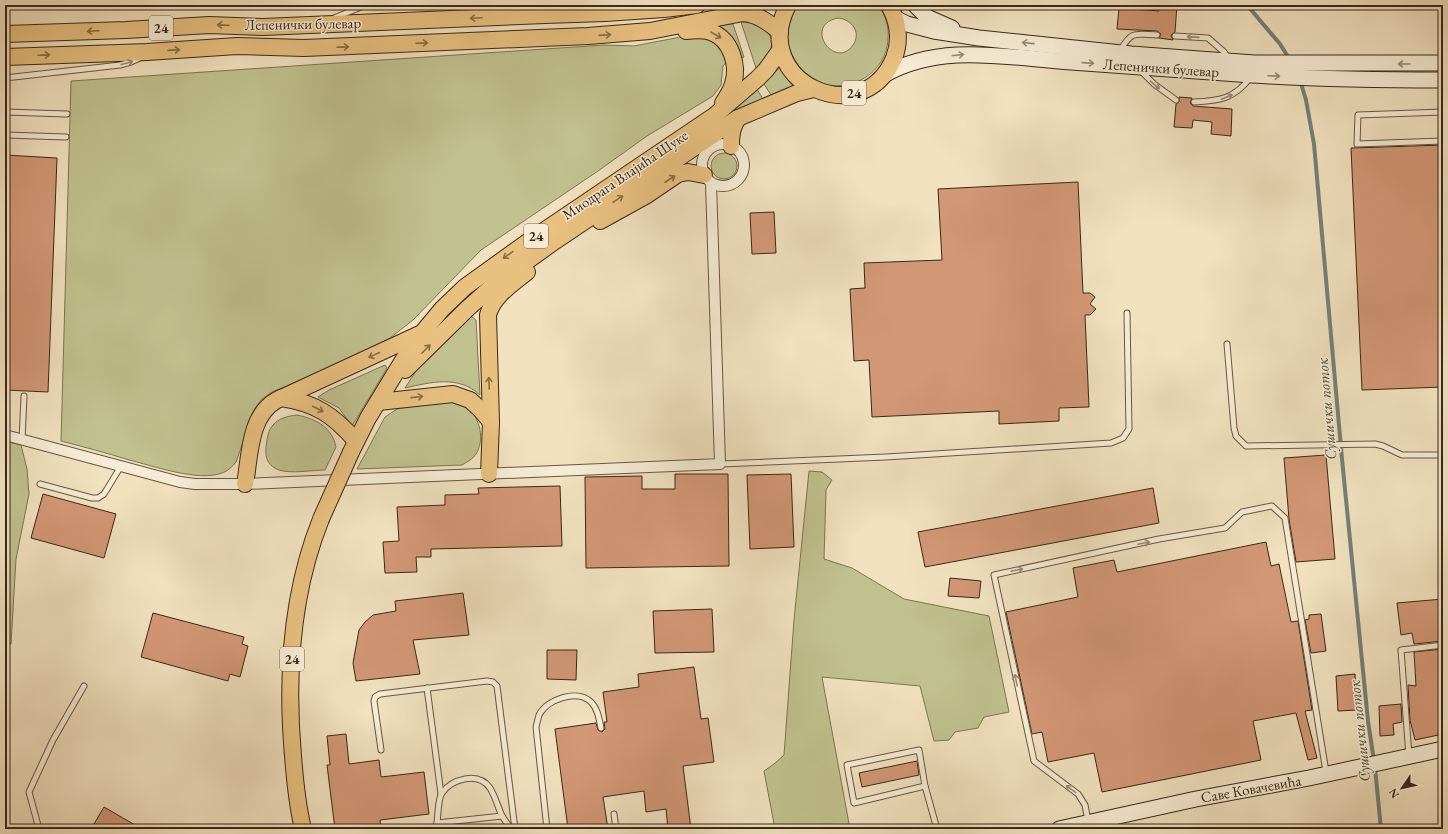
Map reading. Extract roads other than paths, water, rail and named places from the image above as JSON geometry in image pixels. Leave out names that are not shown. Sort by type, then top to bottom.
[{"type":"main road","name":"Лепенички булевар","points":[[5,34],[209,25],[263,27],[664,9],[697,5]]},
{"type":"main road","name":"24","points":[[788,5],[782,18],[780,32],[781,48],[785,59],[792,72],[802,82],[814,89],[833,95],[852,94],[869,87],[884,75],[892,62],[897,48],[898,33],[891,8]]},
{"type":"main road","points":[[915,5],[926,17],[979,38]]},
{"type":"main road","name":"Лепенички булевар","points":[[891,8],[907,24],[918,28],[979,38],[1254,64],[1443,64]]},
{"type":"main road","name":"24","points":[[650,31],[743,13],[761,18],[780,32]]},
{"type":"main road","name":"Лепенички булевар","points":[[5,57],[147,52],[237,46],[304,48],[383,45],[588,36],[650,31]]},
{"type":"main road","points":[[650,31],[711,32],[720,37],[728,46],[735,64],[733,85],[714,116]]},
{"type":"main road","name":"Миодрага Влајића Шуке","points":[[303,829],[297,803],[291,731],[290,687],[297,605],[306,565],[321,519],[354,447],[378,402],[422,333],[442,309],[465,287],[483,273],[714,116],[757,80],[781,48]]},
{"type":"main road","name":"Лепенички булевар","points":[[884,75],[907,63],[963,54],[1253,75],[1443,80]]},
{"type":"main road","name":"Миодрага Влајића Шуке","points":[[388,386],[467,309],[495,284],[555,241],[738,118],[797,93],[814,89]]},
{"type":"main road","points":[[731,146],[733,126],[738,118]]},
{"type":"main road","points":[[574,229],[603,221],[647,195],[678,174],[688,172],[708,179]]},
{"type":"main road","points":[[489,474],[490,422],[487,324],[489,310],[496,298],[545,256],[555,241]]},
{"type":"main road","points":[[245,484],[254,431],[258,420],[268,406],[281,398],[422,333]]},
{"type":"main road","points":[[378,402],[453,394],[465,398],[475,405],[490,422]]},
{"type":"main road","points":[[281,398],[304,402],[320,409],[337,421],[354,447]]},
{"type":"main road","name":"Саве Ковачевића","points":[[1059,829],[1196,799],[1352,769],[1443,749]]},
{"type":"street","points":[[5,435],[180,482],[195,484],[245,484],[720,464],[708,179],[702,168],[702,160],[710,148],[717,145],[724,144],[737,149],[742,155],[744,162],[742,175],[738,181],[725,187],[718,186],[708,179]]},
{"type":"lane","points":[[318,24],[366,5]]},
{"type":"lane","points":[[1119,52],[1127,39],[1135,34],[1157,35]]},
{"type":"lane","points":[[1175,36],[1208,38],[1224,52],[1229,61]]},
{"type":"lane","points":[[5,86],[5,78],[120,65],[141,58],[147,52]]},
{"type":"lane","points":[[1138,67],[1154,84],[1176,100]]},
{"type":"lane","points":[[1194,102],[1217,101],[1234,94],[1244,86],[1253,75]]},
{"type":"lane","points":[[5,112],[67,114]]},
{"type":"lane","points":[[1443,112],[1358,115],[1357,144],[1443,141]]},
{"type":"lane","points":[[5,135],[66,137]]},
{"type":"lane","points":[[720,464],[1111,443],[1123,438],[1129,429],[1127,313]]},
{"type":"lane","points":[[1227,344],[1234,428],[1236,436],[1240,442],[1246,446],[1375,444],[1407,456],[1443,455]]},
{"type":"lane","points":[[22,440],[24,396]]},
{"type":"lane","points":[[40,484],[92,498],[98,498],[104,494],[121,466]]},
{"type":"lane","points":[[1088,822],[1085,805],[1078,794],[1034,761],[994,575],[1159,539],[1225,528],[1242,512],[1272,506],[1285,518],[1326,774]]},
{"type":"lane","points":[[1404,758],[1401,650],[1443,645]]},
{"type":"lane","points":[[381,750],[374,701],[375,697],[380,694],[427,688],[487,681],[493,682],[497,686],[515,829]]},
{"type":"lane","points":[[39,829],[29,792],[53,740],[84,686]]},
{"type":"lane","points":[[427,688],[441,794],[436,829]]},
{"type":"lane","points":[[547,829],[536,727],[540,714],[550,703],[564,697],[577,696],[590,702],[599,714],[601,728]]},
{"type":"lane","points":[[925,786],[854,803],[847,765],[919,750],[925,786],[937,829]]},
{"type":"lane","points":[[441,794],[452,783],[466,778],[481,780],[489,787],[502,816],[511,829]]},
{"type":"lane","points":[[614,814],[616,829]]},
{"type":"lane","points":[[437,823],[502,816]]},
{"type":"waterway","name":"Сушички поток","points":[[1247,5],[1280,44],[1290,60]]},
{"type":"waterway","name":"Сушички поток","points":[[1300,80],[1306,100],[1314,144],[1342,459],[1368,721],[1374,761]]},
{"type":"waterway","name":"Сушички поток","points":[[1375,768],[1381,829]]}]
